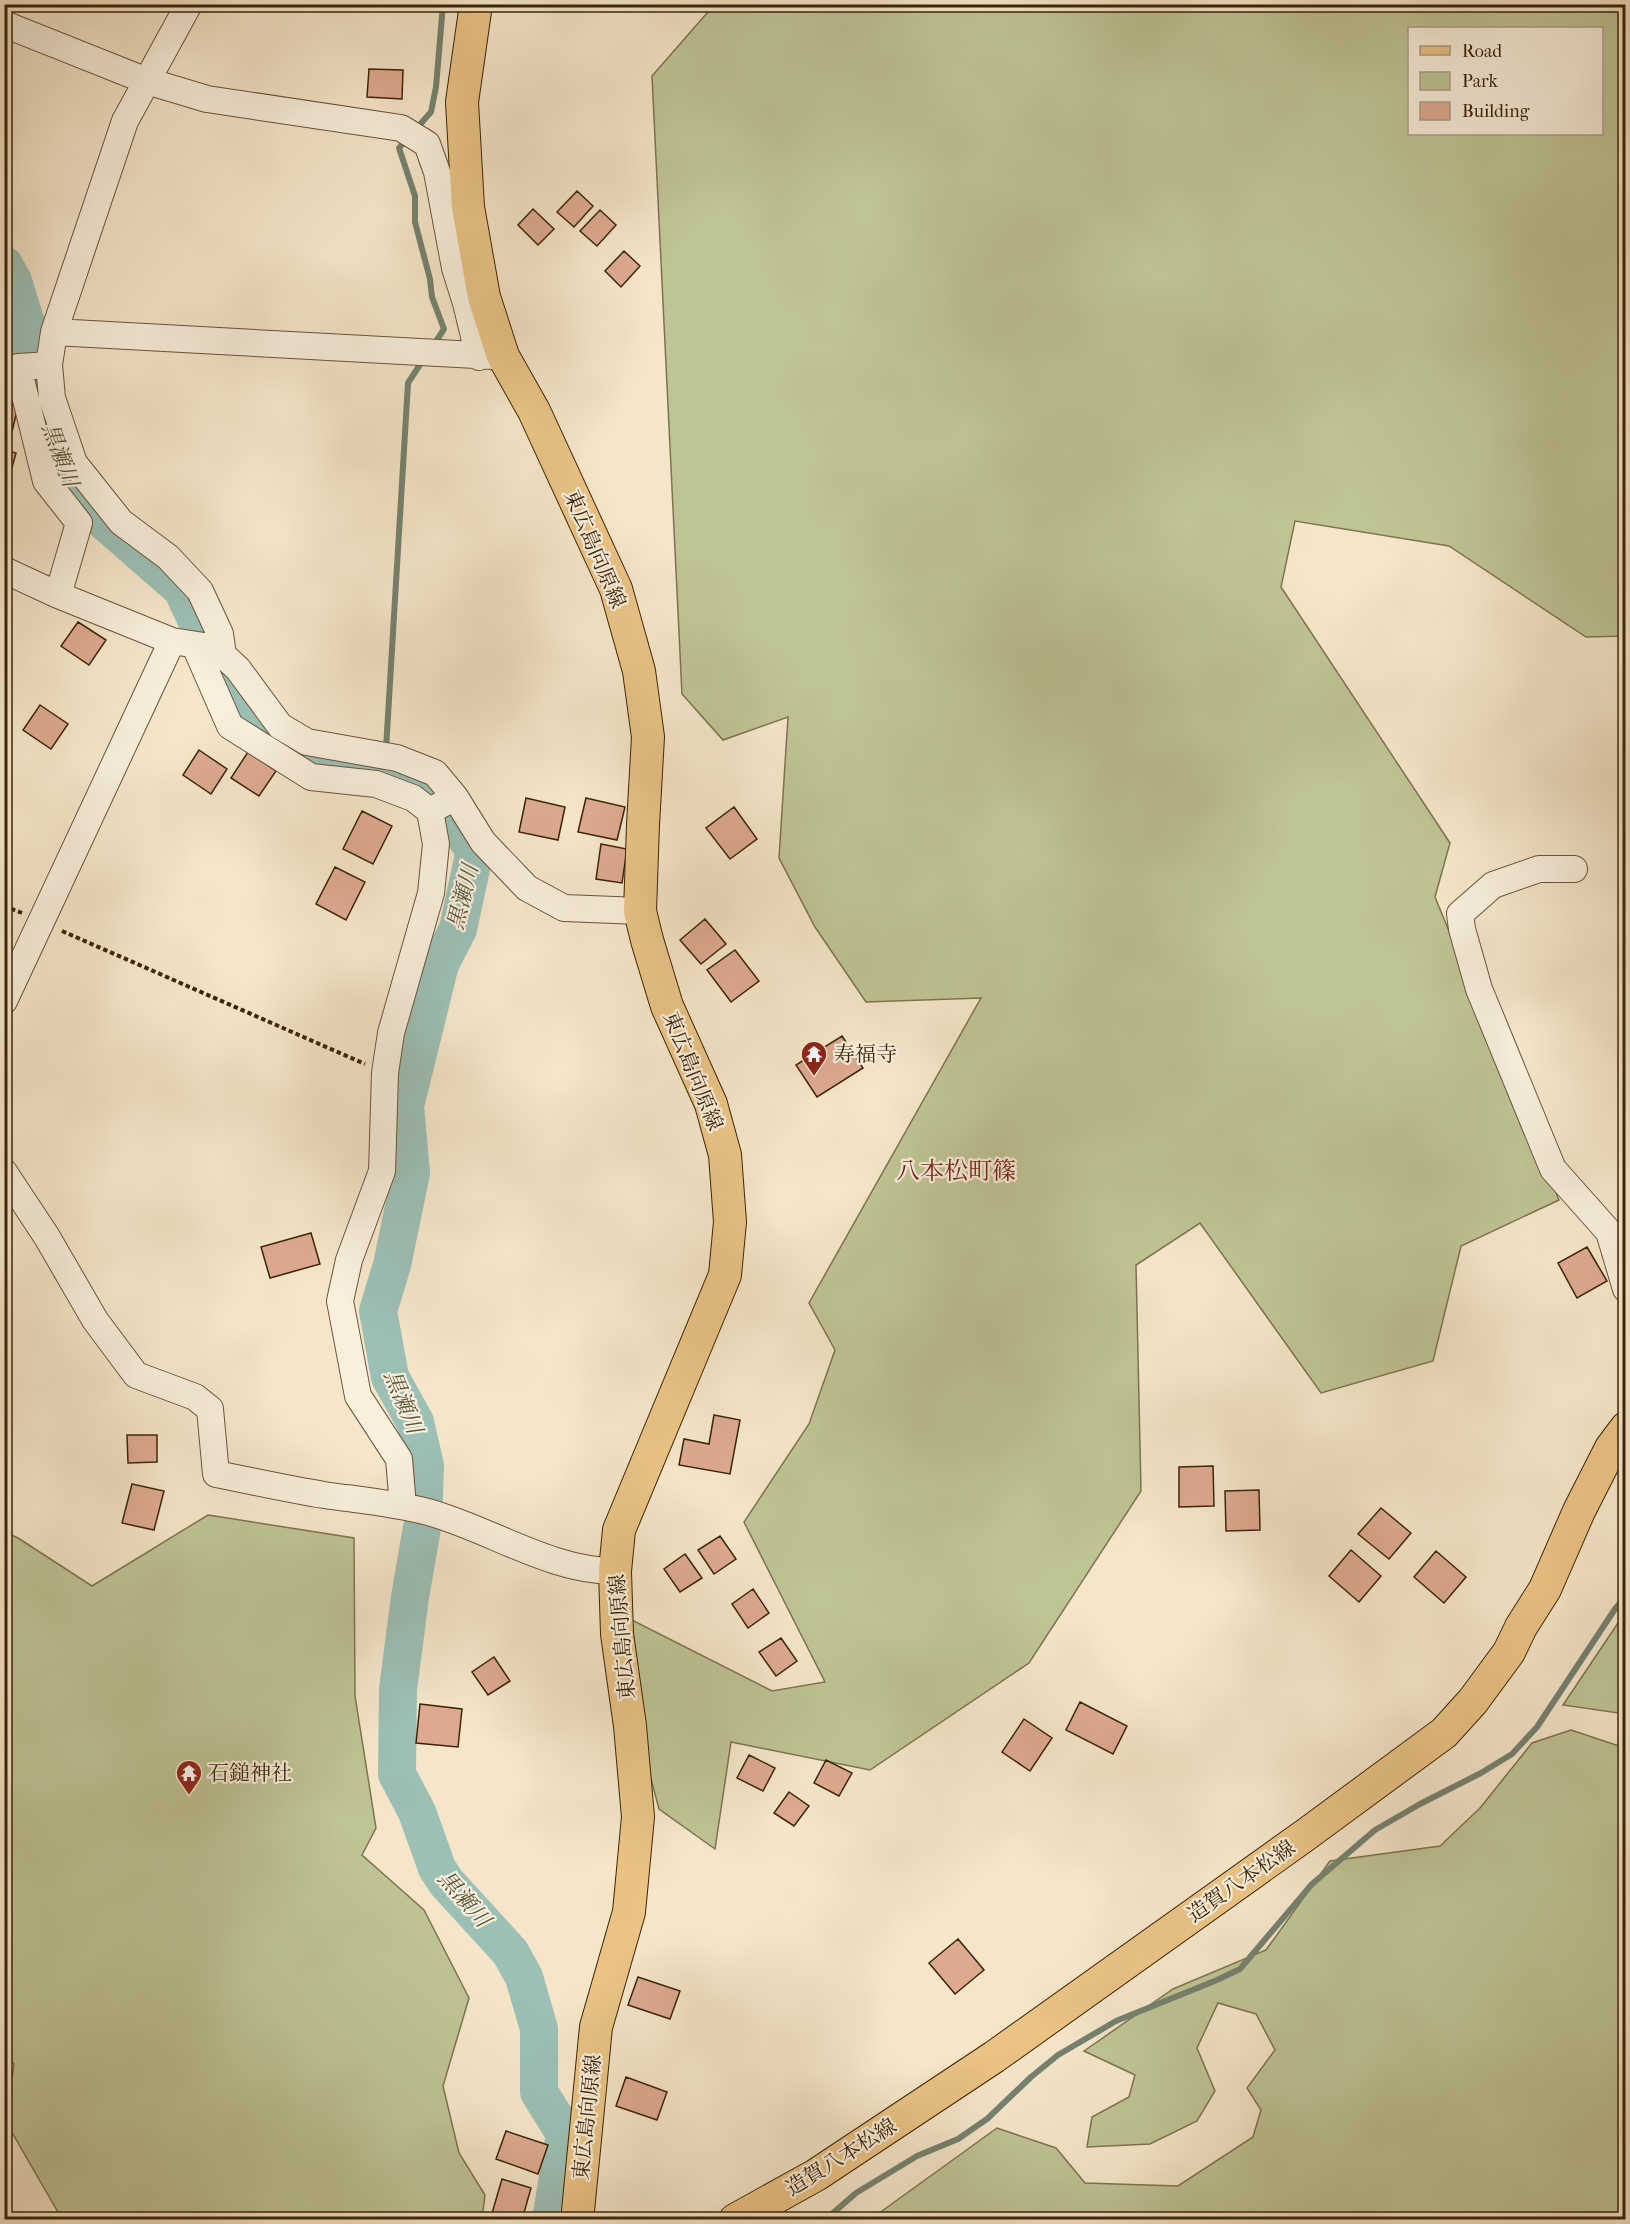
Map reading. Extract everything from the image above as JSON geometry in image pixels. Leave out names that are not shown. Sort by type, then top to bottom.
[{"type":"main road","name":"東広島向原線","points":[[476,4],[462,102],[468,207],[484,297],[491,356],[534,411],[616,589],[639,671],[648,737],[640,911],[667,1006],[711,1104],[725,1155],[730,1222],[725,1275],[619,1530],[615,1571],[617,1634],[630,1726],[638,1817],[629,1912],[596,2027],[579,2220]]},
{"type":"main road","name":"造賀八本松線","points":[[735,2220],[816,2175],[994,2057],[1286,1849],[1444,1733],[1473,1701],[1509,1652],[1521,1627],[1545,1589],[1579,1511],[1611,1448],[1626,1428]]},
{"type":"street","points":[[58,595],[84,503],[74,463],[52,398],[49,365],[54,332],[125,120],[189,4]]},
{"type":"street","points":[[4,24],[147,81],[207,99],[401,128],[427,144],[437,172],[455,268],[466,303],[491,356],[54,332]]},
{"type":"street","points":[[49,365],[18,366],[46,481],[121,522],[168,557],[200,591],[220,634],[223,655]]},
{"type":"street","points":[[4,570],[58,595],[183,644],[204,646],[223,655],[238,669],[280,726],[308,742],[397,758],[435,773],[443,804],[431,893],[391,1034],[385,1073],[382,1171],[349,1260],[340,1301],[358,1396],[399,1459],[416,1509]]},
{"type":"street","points":[[183,644],[230,726],[311,777],[376,784],[412,798],[443,804],[527,888],[564,908],[640,911]]},
{"type":"street","points":[[4,1001],[41,921],[183,644]]},
{"type":"street","points":[[1574,869],[1539,869],[1493,885],[1460,914],[1479,989],[1553,1169],[1609,1232],[1626,1289]]},
{"type":"street","points":[[4,1172],[47,1237],[95,1320],[136,1375],[195,1397],[210,1409],[216,1474],[323,1495],[416,1509],[593,1571],[615,1571]]},
{"type":"path","points":[[41,921],[385,1073]]},
{"type":"green space","points":[[714,5],[1625,5],[1625,636],[1586,637],[1449,546],[1295,521],[1281,587],[1450,843],[1435,897],[1559,1200],[1461,1246],[1433,1361],[1321,1393],[1200,1223],[1136,1265],[1141,1491],[1029,1663],[870,1770],[731,1742],[715,1849],[659,1809],[646,1760],[632,1620],[772,1691],[825,1682],[744,1522],[809,1424],[835,1350],[809,1303],[981,998],[866,1002],[815,927],[779,858],[788,717],[723,740],[682,694],[652,76]]},
{"type":"green space","points":[[208,1515],[354,1538],[355,1696],[376,1828],[362,1855],[424,1910],[469,1998],[443,2086],[459,2153],[485,2195],[482,2219],[62,2219],[6,2122],[14,2064],[4,2051],[5,1532],[92,1586]]},
{"type":"green space","points":[[1625,1613],[1625,1714],[1563,1705],[1620,1620]]},
{"type":"green space","points":[[1571,1730],[1625,1748],[1625,2219],[871,2219],[997,2128],[1056,2148],[1085,2183],[1178,2186],[1253,2137],[1261,2110],[1247,2088],[1275,2050],[1256,2014],[1218,2003],[1197,2048],[1215,2091],[1197,2121],[1150,2144],[1087,2147],[1092,2117],[1129,2097],[1135,2075],[1084,2051],[1173,1989],[1266,1950],[1330,1861],[1440,1846],[1480,1808],[1532,1743]]},
{"type":"building","points":[[369,69],[403,70],[402,99],[367,97]]},
{"type":"building","points":[[577,191],[593,206],[574,227],[557,212]]},
{"type":"building","points":[[533,209],[554,229],[538,245],[518,225]]},
{"type":"building","points":[[600,210],[616,225],[597,246],[580,231]]},
{"type":"building","points":[[624,251],[640,266],[621,287],[605,271]]},
{"type":"building","points":[[4,403],[18,406],[12,432],[4,430]]},
{"type":"building","points":[[4,450],[16,453],[9,479],[4,478]]},
{"type":"building","points":[[78,622],[106,640],[89,665],[61,646]]},
{"type":"building","points":[[40,705],[68,724],[51,749],[23,730]]},
{"type":"building","points":[[199,750],[227,769],[211,794],[183,775]]},
{"type":"building","points":[[248,752],[276,771],[259,796],[231,778]]},
{"type":"building","points":[[526,798],[565,807],[558,840],[519,832]]},
{"type":"building","points":[[586,798],[625,807],[617,840],[578,832]]},
{"type":"building","points":[[734,807],[757,839],[730,859],[706,828]]},
{"type":"building","points":[[362,811],[392,826],[373,864],[343,849]]},
{"type":"building","points":[[1626,828],[1626,849],[1619,846]]},
{"type":"building","points":[[601,844],[627,849],[622,883],[596,879]]},
{"type":"building","points":[[335,867],[365,882],[346,920],[316,904]]},
{"type":"building","points":[[705,919],[726,944],[701,964],[680,940]]},
{"type":"building","points":[[735,950],[759,981],[731,1002],[707,970]]},
{"type":"building","points":[[842,1036],[863,1068],[817,1097],[796,1065]]},
{"type":"building","points":[[311,1233],[320,1264],[270,1278],[261,1247]]},
{"type":"building","points":[[1587,1247],[1607,1281],[1577,1298],[1558,1263]]},
{"type":"building","points":[[714,1415],[740,1420],[730,1474],[679,1465],[684,1439],[709,1444]]},
{"type":"building","points":[[127,1435],[157,1435],[157,1462],[128,1463]]},
{"type":"building","points":[[1213,1466],[1214,1506],[1179,1507],[1179,1467]]},
{"type":"building","points":[[132,1484],[164,1491],[154,1530],[122,1523]]},
{"type":"building","points":[[1259,1490],[1260,1530],[1226,1531],[1225,1491]]},
{"type":"building","points":[[1381,1508],[1411,1533],[1389,1559],[1358,1534]]},
{"type":"building","points":[[720,1536],[736,1559],[714,1574],[698,1550]]},
{"type":"building","points":[[1351,1550],[1381,1576],[1359,1602],[1329,1576]]},
{"type":"building","points":[[1436,1551],[1466,1577],[1444,1603],[1414,1577]]},
{"type":"building","points":[[685,1554],[702,1578],[680,1592],[664,1569]]},
{"type":"building","points":[[753,1589],[769,1613],[748,1628],[732,1604]]},
{"type":"building","points":[[781,1638],[797,1661],[776,1676],[759,1652]]},
{"type":"building","points":[[494,1657],[510,1681],[488,1695],[472,1672]]},
{"type":"building","points":[[1080,1702],[1127,1726],[1113,1754],[1066,1730]]},
{"type":"building","points":[[420,1704],[462,1709],[458,1747],[416,1743]]},
{"type":"building","points":[[1024,1719],[1052,1738],[1030,1771],[1002,1752]]},
{"type":"building","points":[[749,1755],[775,1768],[763,1791],[737,1778]]},
{"type":"building","points":[[826,1760],[852,1773],[839,1796],[814,1783]]},
{"type":"building","points":[[789,1792],[809,1806],[794,1826],[774,1813]]},
{"type":"building","points":[[958,1939],[984,1970],[955,1994],[929,1963]]},
{"type":"building","points":[[638,1977],[680,1991],[670,2019],[628,2005]]},
{"type":"building","points":[[626,2077],[667,2092],[657,2120],[616,2106]]},
{"type":"building","points":[[506,2131],[548,2145],[538,2174],[496,2159]]},
{"type":"building","points":[[502,2179],[531,2188],[522,2220],[490,2220]]},
{"type":"waterway","points":[[416,129],[431,112],[436,87],[443,4]]},
{"type":"waterway","points":[[407,139],[399,148],[415,196],[415,222],[430,279],[432,297],[444,329],[433,346]]},
{"type":"waterway","name":"黒瀬川","points":[[4,265],[13,281],[29,333],[35,386],[71,492],[182,589],[203,634]]},
{"type":"waterway","points":[[386,749],[408,383],[423,360]]},
{"type":"waterway","name":"黒瀬川","points":[[217,663],[236,709],[245,720],[288,753],[330,770],[385,776],[433,794],[475,850],[458,929],[440,964],[405,1106],[411,1173],[392,1265],[378,1311],[390,1377],[415,1422],[425,1466],[423,1522],[398,1689],[397,1774],[417,1812],[437,1868],[446,1882],[510,1952],[524,1977],[539,2029],[539,2092],[565,2134],[551,2220]]},
{"type":"waterway","points":[[825,2220],[856,2193],[917,2156],[958,2139],[987,2119],[1058,2055],[1116,2021],[1240,1969],[1312,1884],[1375,1830],[1512,1754],[1537,1727],[1626,1596]]},
{"type":"place","name":"寿福寺","points":[[814,1077]]},
{"type":"place","name":"石鎚神社","points":[[189,1796]]},
{"type":"district","name":"八本松町篠","points":[[956,1171]]}]
